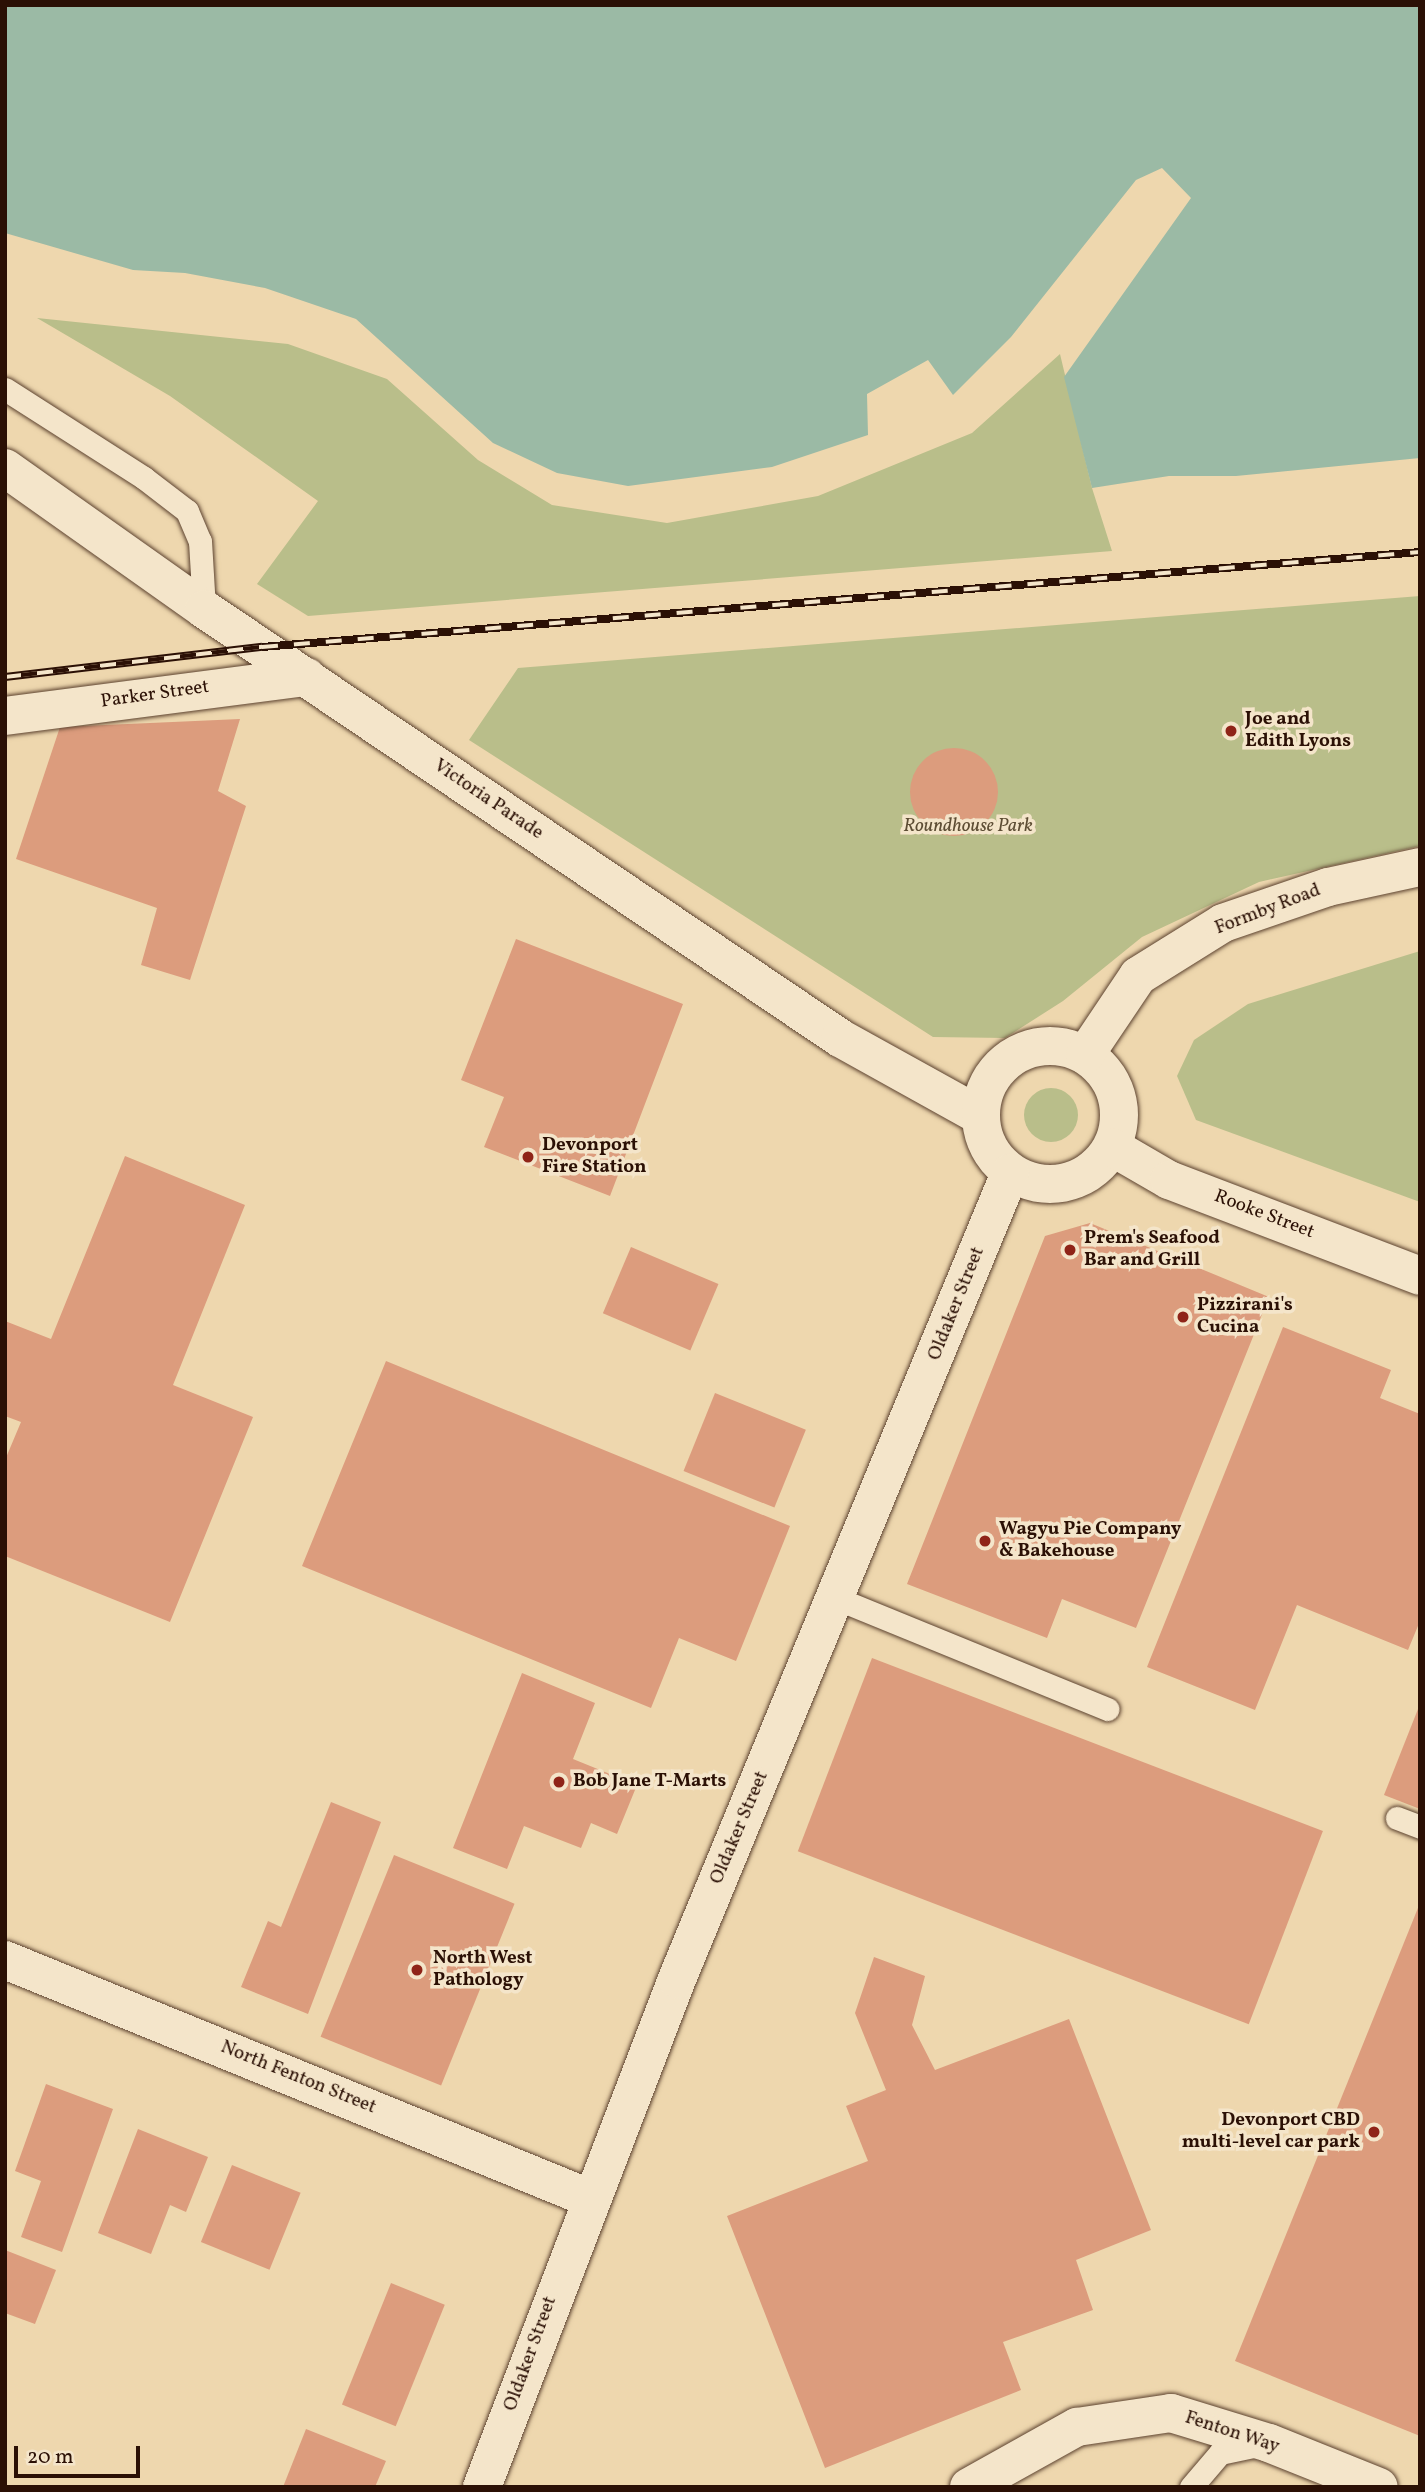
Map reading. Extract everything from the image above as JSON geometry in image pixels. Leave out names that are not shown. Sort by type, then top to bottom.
[{"type":"main road","name":"Victoria Parade","points":[[5,468],[204,609],[839,1038],[981,1116]]},
{"type":"main road","name":"Parker Street","points":[[5,716],[306,677]]},
{"type":"main road","name":"Formby Road","points":[[1085,1055],[1139,976],[1223,923],[1328,887],[1420,867]]},
{"type":"main road","points":[[1045,1045],[1085,1055],[1107,1076],[1118,1098],[1120,1122],[1107,1157],[1080,1178],[1055,1185],[1030,1182],[1010,1173],[985,1140],[981,1116],[988,1085],[1002,1065],[1022,1052],[1045,1045]]},
{"type":"main road","name":"Rooke Street","points":[[1112,1147],[1169,1180],[1420,1276]]},
{"type":"main road","name":"Oldaker Street","points":[[482,2487],[589,2198],[838,1599],[1010,1173]]},
{"type":"main road","name":"North Fenton Street","points":[[8,1969],[589,2198]]},
{"type":"main road","name":"Fenton Way","points":[[969,2487],[1077,2427],[1171,2413],[1269,2443],[1379,2487]]},
{"type":"lane","points":[[5,388],[144,478],[187,511],[200,541],[204,609]]},
{"type":"lane","points":[[838,1599],[1107,1709]]},
{"type":"lane","points":[[1397,1818],[1420,1827]]},
{"type":"lane","points":[[1191,2487],[1220,2453],[1269,2443]]},
{"type":"green space","points":[[37,318],[288,344],[387,379],[478,460],[552,505],[667,523],[818,496],[972,433],[1060,354],[1092,488],[1112,551],[308,616],[257,584],[318,501],[170,396]]},
{"type":"green space","name":"Roundhouse Park","points":[[1420,596],[1420,846],[1259,882],[1142,937],[1063,1001],[1005,1038],[933,1037],[469,740],[518,668]]},
{"type":"green space","points":[[1420,951],[1420,1202],[1196,1120],[1177,1076],[1194,1040],[1248,1004]]},
{"type":"green space","points":[[1056,1088],[1066,1092],[1074,1100],[1078,1115],[1074,1130],[1066,1138],[1046,1142],[1036,1138],[1028,1130],[1024,1110],[1028,1100],[1036,1092]]},
{"type":"shaded area","points":[[5,5],[1420,5],[1420,458],[1236,476],[1169,476],[1092,488],[1064,377],[1191,198],[1162,168],[1136,180],[1011,337],[953,395],[928,360],[867,394],[868,435],[772,467],[628,486],[557,473],[493,443],[356,319],[265,288],[185,273],[133,270],[5,233]]},
{"type":"building","points":[[240,719],[218,791],[246,806],[190,980],[141,965],[157,908],[16,859],[60,727]]},
{"type":"building","points":[[954,748],[979,755],[991,767],[998,792],[991,817],[979,829],[954,836],[929,829],[917,817],[910,792],[917,767],[929,755]]},
{"type":"building","points":[[516,939],[683,1004],[610,1196],[484,1147],[504,1097],[461,1080]]},
{"type":"building","points":[[125,1156],[245,1205],[173,1385],[253,1417],[170,1622],[5,1556],[5,1460],[21,1422],[5,1416],[5,1321],[51,1339]]},
{"type":"building","points":[[1090,1223],[1269,1297],[1136,1628],[1062,1599],[1047,1638],[907,1584],[1045,1236]]},
{"type":"building","points":[[631,1247],[718,1284],[690,1350],[603,1313]]},
{"type":"building","points":[[1283,1327],[1391,1370],[1380,1398],[1420,1414],[1420,1621],[1408,1650],[1297,1605],[1255,1710],[1147,1667]]},
{"type":"building","points":[[386,1361],[790,1526],[736,1661],[679,1638],[651,1708],[302,1566]]},
{"type":"building","points":[[715,1393],[806,1430],[774,1508],[684,1471]]},
{"type":"building","points":[[872,1658],[1323,1831],[1249,2024],[798,1851]]},
{"type":"building","points":[[522,1673],[595,1703],[573,1759],[637,1785],[617,1834],[591,1823],[581,1848],[524,1826],[507,1869],[453,1848]]},
{"type":"building","points":[[1420,1704],[1420,1809],[1384,1795]]},
{"type":"building","points":[[331,1802],[381,1822],[308,2014],[241,1987],[268,1921],[281,1927]]},
{"type":"building","name":"North West Pathology","points":[[394,1855],[515,1904],[441,2085],[321,2037]]},
{"type":"building","name":"Devonport CBD multi-level car park","points":[[1420,1903],[1420,2436],[1235,2361]]},
{"type":"building","points":[[874,1957],[925,1976],[912,2025],[935,2070],[1069,2019],[1151,2230],[1076,2260],[1093,2310],[1003,2342],[1021,2390],[825,2468],[727,2216],[868,2161],[846,2106],[886,2090],[855,2013]]},
{"type":"building","points":[[46,2084],[113,2109],[62,2252],[21,2237],[41,2181],[15,2171]]},
{"type":"building","points":[[138,2129],[208,2157],[186,2212],[170,2205],[151,2254],[98,2233]]},
{"type":"building","points":[[232,2165],[301,2193],[270,2270],[201,2242]]},
{"type":"building","points":[[5,2250],[56,2270],[35,2324],[5,2313]]},
{"type":"building","points":[[391,2283],[445,2305],[396,2426],[342,2404]]},
{"type":"building","points":[[306,2429],[386,2461],[375,2487],[283,2487]]},
{"type":"railway","points":[[5,677],[262,647],[1420,552]]},
{"type":"place","name":"Joe and Edith Lyons","points":[[1231,731]]},
{"type":"place","name":"Devonport Fire Station","points":[[528,1157]]},
{"type":"place","name":"Prem's Seafood Bar and Grill","points":[[1070,1250]]},
{"type":"place","name":"Pizzirani's Cucina","points":[[1183,1317]]},
{"type":"place","name":"Wagyu Pie Company & Bakehouse","points":[[985,1541]]},
{"type":"place","name":"Bob Jane T-Marts","points":[[559,1782]]},
{"type":"place","name":"North West Pathology","points":[[417,1970]]},
{"type":"place","name":"Devonport CBD multi-level car park","points":[[1374,2132]]}]
